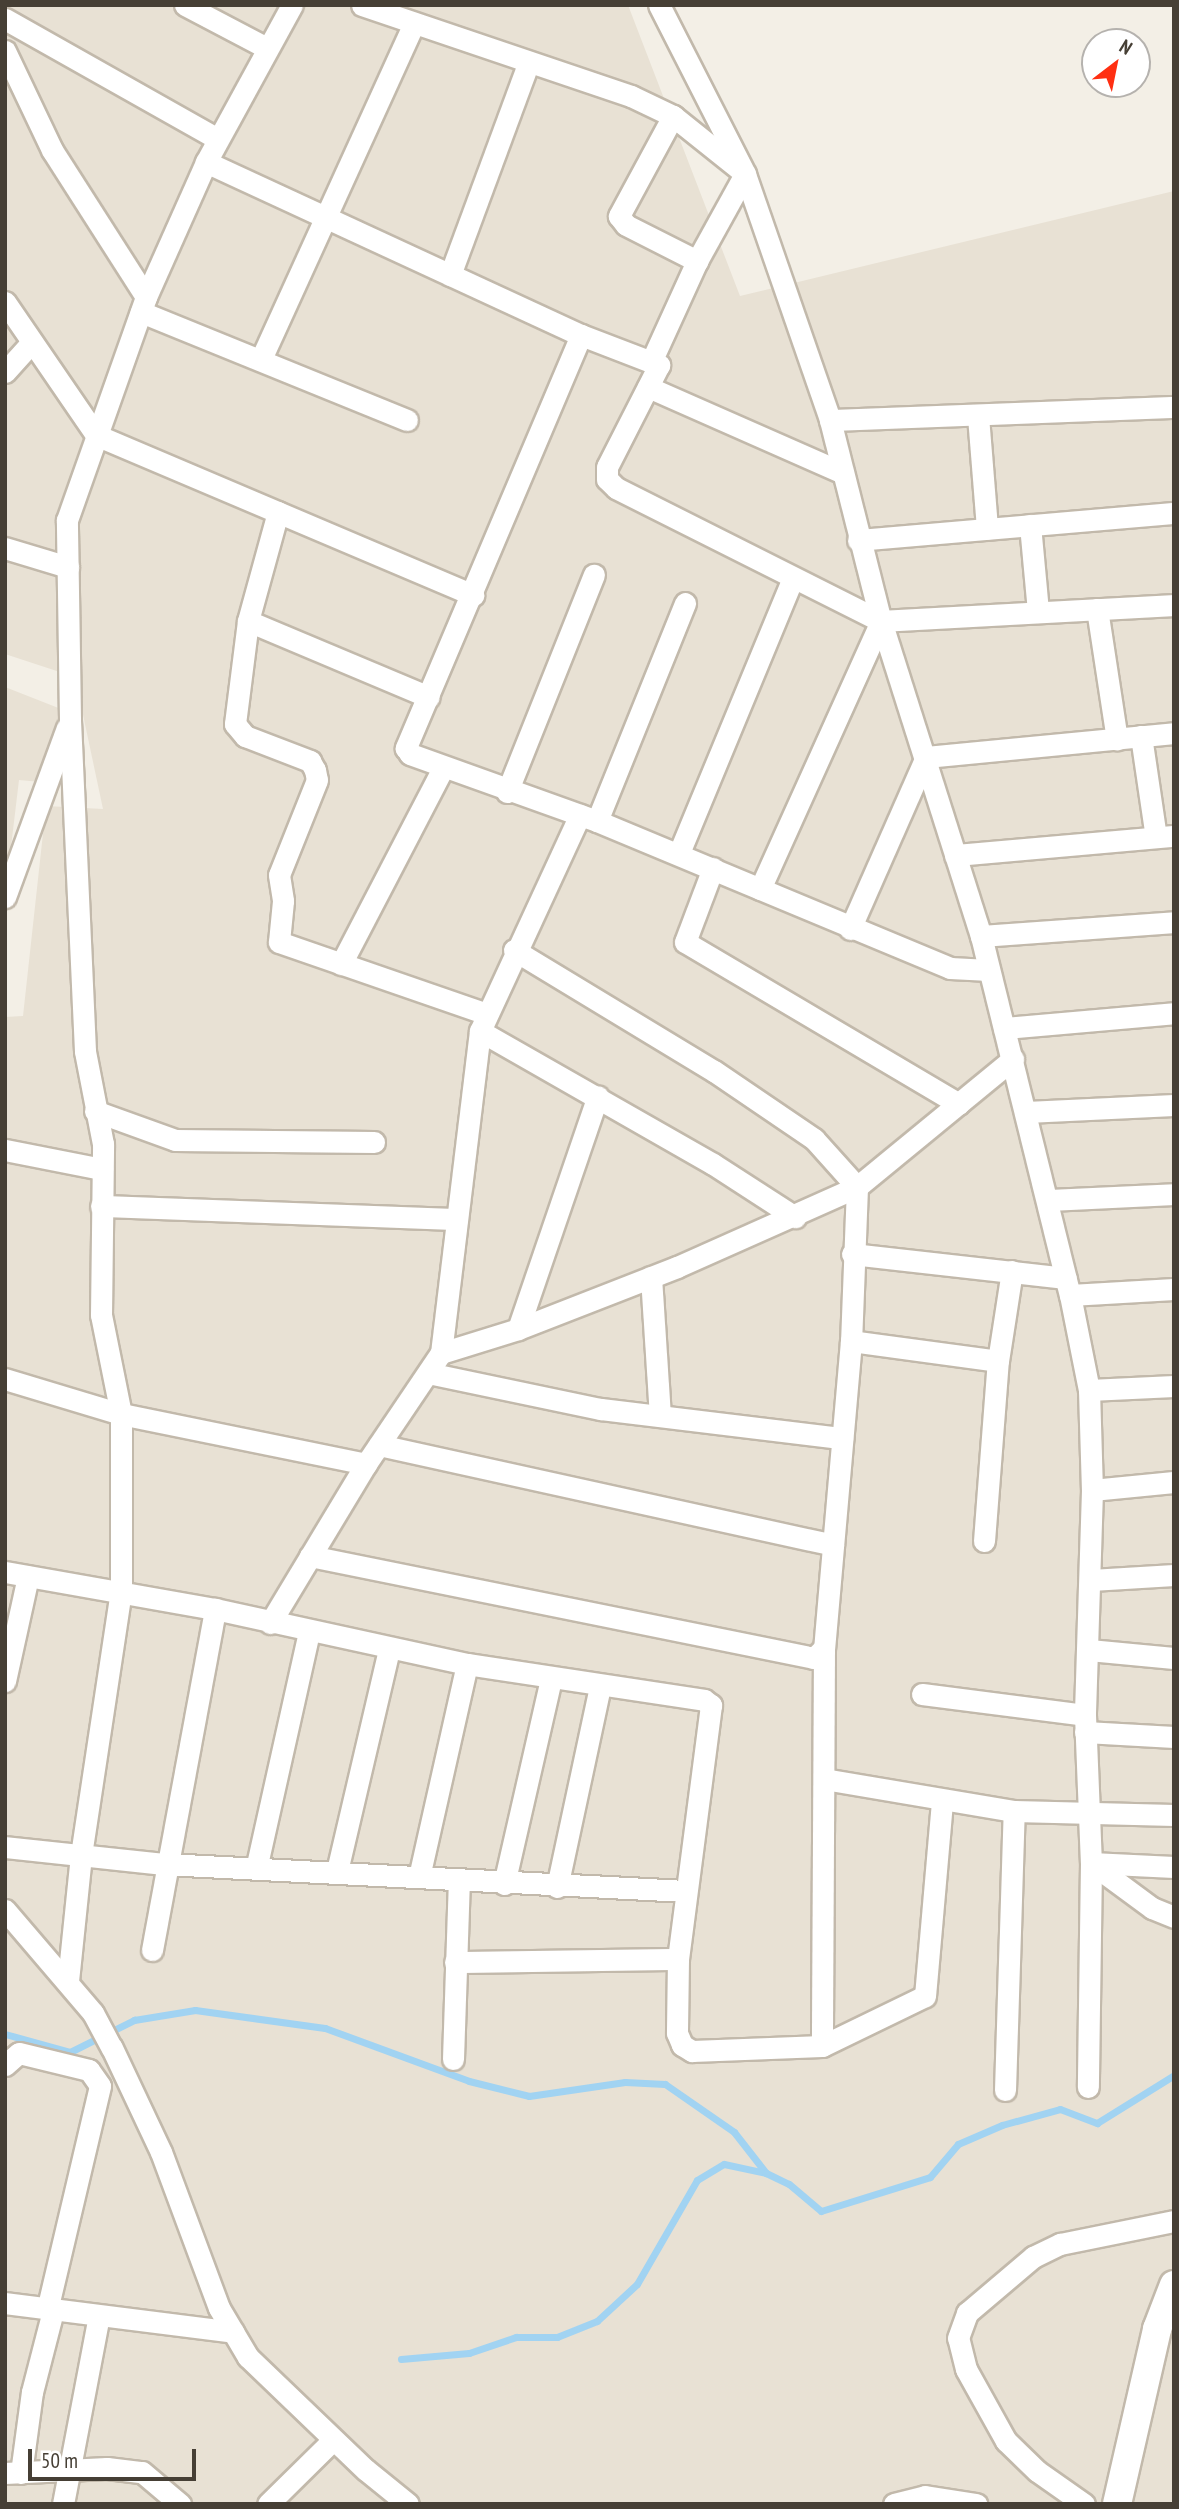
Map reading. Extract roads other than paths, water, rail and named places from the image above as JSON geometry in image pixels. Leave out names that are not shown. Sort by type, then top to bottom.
[{"type":"street","points":[[185,5],[267,48]]},
{"type":"street","points":[[68,1981],[81,1855],[121,1592],[121,1414],[102,1315],[103,1144],[94,1111],[85,1051],[70,719],[66,520],[144,304],[206,162],[292,5]]},
{"type":"street","points":[[362,5],[631,96],[673,116],[745,174]]},
{"type":"street","points":[[659,5],[745,174],[830,420],[858,540],[881,621],[981,936],[1049,1200],[1068,1287],[1089,1390],[1093,1490],[1085,1724],[1091,1815],[1088,2087]]},
{"type":"street","points":[[5,19],[218,139]]},
{"type":"street","points":[[261,359],[323,216],[414,23]]},
{"type":"street","points":[[5,51],[52,150],[144,304],[261,359],[407,420]]},
{"type":"street","points":[[450,275],[529,62]]},
{"type":"street","points":[[673,116],[620,216],[626,225],[697,261]]},
{"type":"street","points":[[206,162],[581,335],[659,365],[607,467],[607,479],[616,488],[881,621],[1174,605]]},
{"type":"street","points":[[652,362],[697,261],[745,174]]},
{"type":"street","points":[[5,302],[96,435],[473,595]]},
{"type":"street","points":[[581,335],[406,748],[410,754],[443,768],[589,818],[679,853],[850,929],[950,968],[989,970]]},
{"type":"street","points":[[5,372],[32,342]]},
{"type":"street","points":[[648,387],[843,473]]},
{"type":"street","points":[[830,420],[1174,407]]},
{"type":"street","points":[[978,416],[987,529]]},
{"type":"street","points":[[278,512],[248,621],[235,724],[245,736],[310,761],[317,780],[279,875],[283,901],[278,938],[283,945],[341,964],[484,1023],[795,1217]]},
{"type":"street","points":[[858,540],[1174,513]]},
{"type":"street","points":[[1030,525],[1038,612]]},
{"type":"street","points":[[5,548],[68,567]]},
{"type":"street","points":[[507,792],[594,575]]},
{"type":"street","points":[[679,853],[793,578]]},
{"type":"street","points":[[270,1623],[366,1464],[441,1353],[484,1023],[514,950],[589,818],[685,603]]},
{"type":"street","points":[[1097,609],[1117,739]]},
{"type":"street","points":[[248,621],[429,697]]},
{"type":"street","points":[[760,889],[881,621]]},
{"type":"street","points":[[5,897],[70,719]]},
{"type":"street","points":[[926,757],[1174,733]]},
{"type":"street","points":[[955,855],[1165,836],[1141,736]]},
{"type":"street","points":[[850,929],[926,757]]},
{"type":"street","points":[[341,964],[443,768]]},
{"type":"street","points":[[713,868],[685,942],[958,1104]]},
{"type":"street","points":[[981,936],[1174,922]]},
{"type":"street","points":[[514,950],[713,1072],[814,1139],[857,1187],[852,1254],[851,1340],[824,1648],[822,2046]]},
{"type":"street","points":[[1004,1028],[1174,1013]]},
{"type":"street","points":[[441,1353],[517,1329],[652,1277],[795,1217],[857,1187],[1013,1059]]},
{"type":"street","points":[[517,1329],[598,1096]]},
{"type":"street","points":[[1027,1112],[1174,1105]]},
{"type":"street","points":[[94,1111],[175,1140],[374,1142]]},
{"type":"street","points":[[5,1150],[102,1169]]},
{"type":"street","points":[[1049,1200],[1174,1194]]},
{"type":"street","points":[[101,1206],[457,1219]]},
{"type":"street","points":[[852,1254],[1012,1270],[1068,1287],[1174,1289]]},
{"type":"street","points":[[984,1541],[998,1360],[1012,1270]]},
{"type":"street","points":[[652,1277],[660,1416]]},
{"type":"street","points":[[851,1340],[998,1360]]},
{"type":"street","points":[[428,1373],[601,1409],[842,1438]]},
{"type":"street","points":[[5,1380],[121,1414],[366,1464]]},
{"type":"street","points":[[1089,1390],[1174,1386]]},
{"type":"street","points":[[379,1445],[833,1545]]},
{"type":"street","points":[[1093,1490],[1174,1482]]},
{"type":"street","points":[[310,1556],[814,1658],[824,1648]]},
{"type":"street","points":[[5,1572],[215,1609],[467,1664],[704,1700],[711,1705],[678,1959],[677,2033],[682,2045],[692,2051],[822,2046],[925,1996],[942,1802]]},
{"type":"street","points":[[1091,1580],[1174,1575]]},
{"type":"street","points":[[5,1681],[29,1576]]},
{"type":"street","points":[[152,1950],[165,1864],[215,1609]]},
{"type":"street","points":[[256,1869],[309,1631]]},
{"type":"street","points":[[337,1871],[389,1649]]},
{"type":"street","points":[[1089,1650],[1174,1658]]},
{"type":"street","points":[[419,1877],[467,1664]]},
{"type":"street","points":[[504,1884],[551,1678]]},
{"type":"street","points":[[557,1887],[600,1686]]},
{"type":"street","points":[[922,1694],[1085,1724],[1174,1737]]},
{"type":"street","points":[[824,1779],[942,1802],[1014,1811],[1174,1815]]},
{"type":"street","points":[[1005,2090],[1014,1811]]},
{"type":"street","points":[[5,1847],[165,1864],[337,1871],[557,1887],[686,1891]]},
{"type":"street","points":[[1091,1864],[1174,1867]]},
{"type":"street","points":[[1091,1864],[1152,1908],[1174,1917]]},
{"type":"street","points":[[453,2059],[459,1881]]},
{"type":"street","points":[[5,1910],[93,2013],[161,2152],[219,2308],[248,2357],[399,2501]]},
{"type":"street","points":[[455,1962],[678,1959]]},
{"type":"street","points":[[5,2065],[19,2053],[89,2070],[100,2086],[13,2473],[67,2470],[142,2472],[180,2504]]},
{"type":"street","points":[[1084,2504],[1037,2471],[1006,2441],[966,2369],[958,2338],[967,2313],[1033,2256],[1059,2244],[1174,2221]]},
{"type":"street","points":[[1117,2504],[1157,2329],[1174,2285]]},
{"type":"street","points":[[5,2303],[50,2311],[233,2332]]},
{"type":"street","points":[[62,2504],[99,2316]]},
{"type":"street","points":[[268,2504],[333,2440]]},
{"type":"street","points":[[900,2503],[925,2496],[976,2504]]},
{"type":"waterway","points":[[5,2034],[70,2052],[134,2020],[195,2010],[325,2028],[469,2081],[529,2096],[625,2082],[665,2084],[734,2132],[766,2173]]},
{"type":"waterway","points":[[401,2359],[469,2353],[516,2337],[557,2337],[597,2321],[637,2284],[697,2180],[724,2164],[766,2173],[789,2184],[821,2211],[930,2177],[958,2144],[1002,2125],[1060,2109],[1097,2123],[1174,2075]]}]
